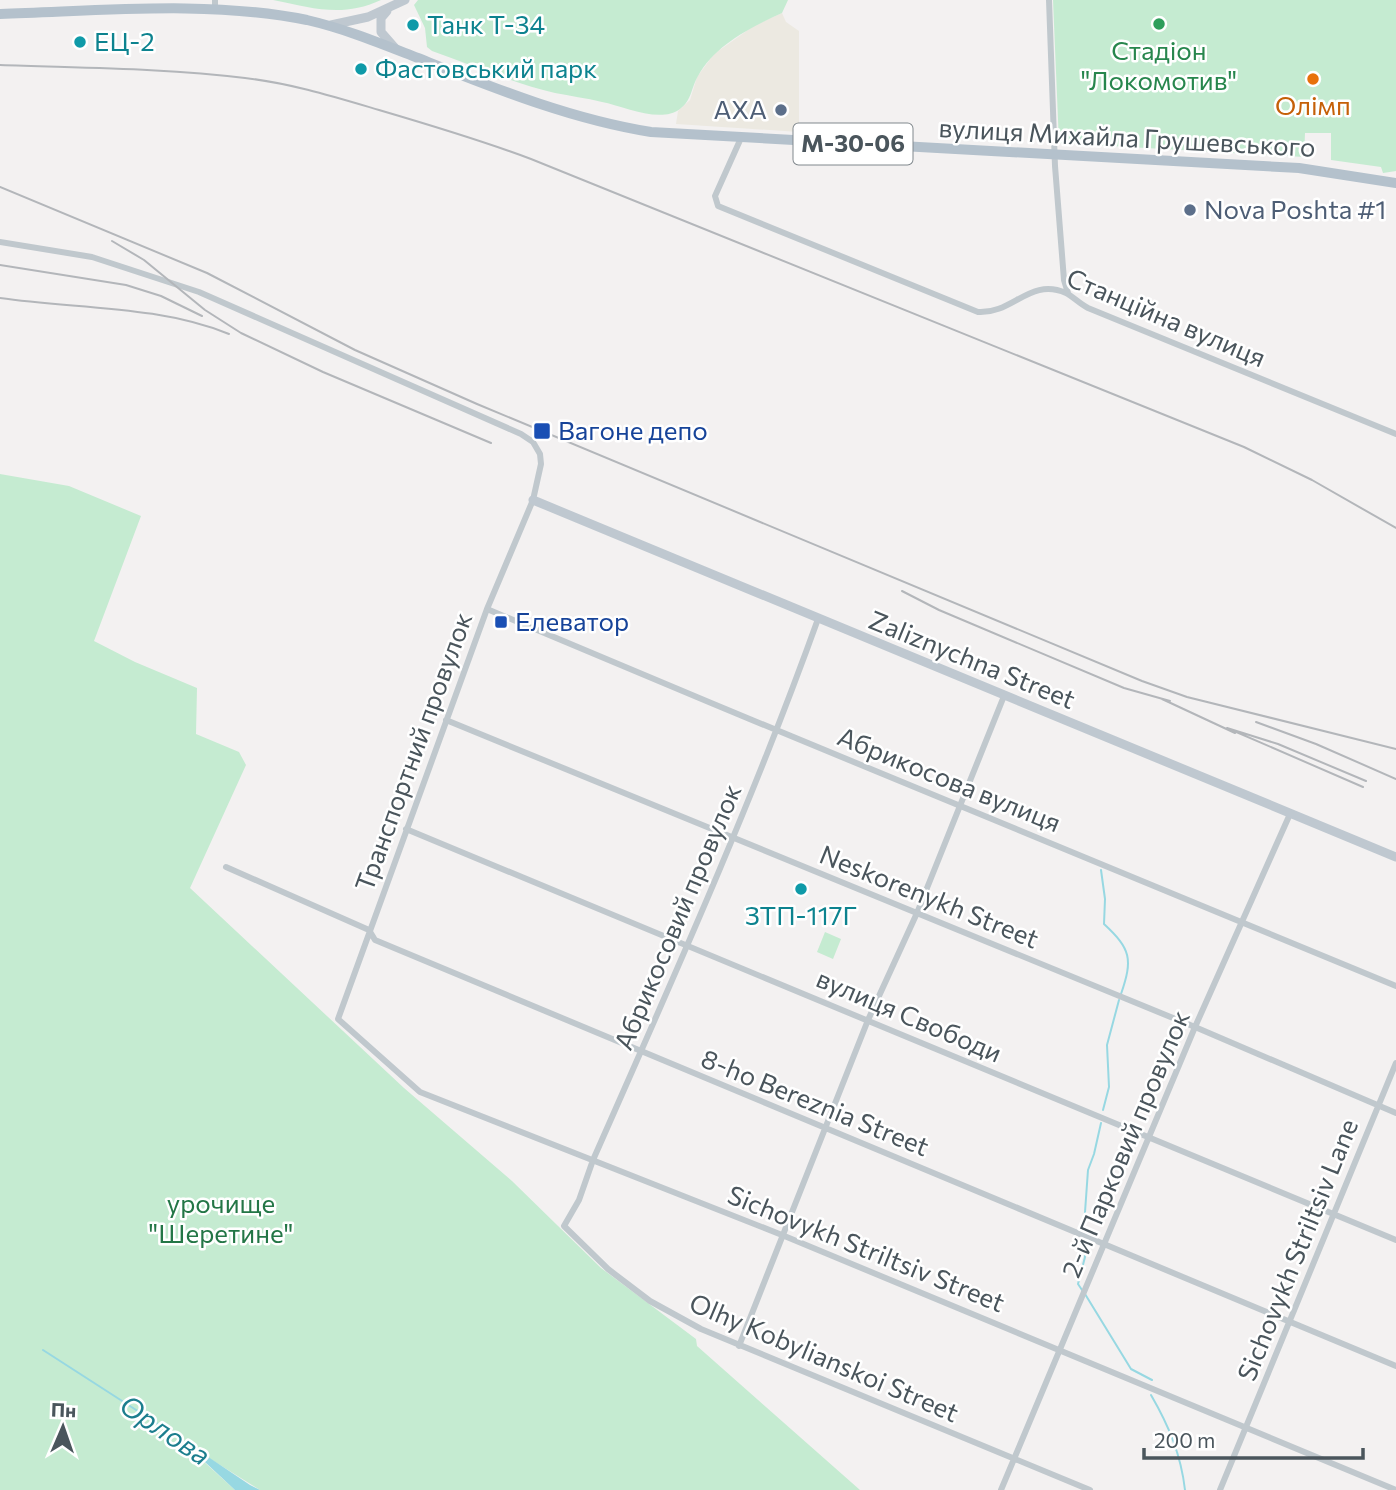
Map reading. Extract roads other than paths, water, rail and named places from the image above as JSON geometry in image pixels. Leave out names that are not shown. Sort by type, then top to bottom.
[{"type":"main road","name":"М-30-06","points":[[0,14],[215,4],[327,25]]},
{"type":"main road","name":"вулиця Михайла Грушевського","points":[[327,25],[536,103],[595,121],[651,132],[1309,169],[1396,183]]},
{"type":"street","points":[[61,0],[61,12]]},
{"type":"street","points":[[327,25],[368,17],[405,0]]},
{"type":"street","points":[[1049,0],[1054,154],[1064,280],[1068,293]]},
{"type":"street","points":[[392,6],[380,24],[384,38],[396,49]]},
{"type":"street","name":"Станційна вулиця","points":[[741,138],[715,196],[718,206],[978,312],[1000,309],[1037,289],[1068,293],[1074,301],[1088,308],[1396,434]]},
{"type":"street","name":"Транспортний провулок","points":[[0,242],[92,257],[199,292],[521,434],[533,442],[540,454],[541,464],[533,500],[487,609],[338,1019]]},
{"type":"street","name":"Zaliznychna Street","points":[[533,500],[1396,857]]},
{"type":"street","name":"Абрикосова вулиця","points":[[487,609],[1396,986]]},
{"type":"street","name":"Абрикосовий провулок","points":[[564,1226],[579,1200],[593,1160],[733,838],[777,731],[818,619]]},
{"type":"street","points":[[739,1346],[868,1020],[916,913],[1004,696]]},
{"type":"street","name":"Neskorenykh Street","points":[[446,720],[1195,1027],[1396,1113]]},
{"type":"street","name":"2-й Парковий провулок","points":[[1001,1490],[1195,1027],[1290,814]]},
{"type":"street","name":"вулиця Свободи","points":[[406,829],[1396,1240]]},
{"type":"street","name":"8-ho Bereznia Street","points":[[226,867],[369,930],[375,940],[640,1053],[1105,1243],[1396,1366]]},
{"type":"street","name":"Sichovykh Striltsiv Street","points":[[338,1019],[420,1092],[782,1235],[1396,1490]]},
{"type":"street","name":"Sichovykh Striltsiv Lane","points":[[1220,1490],[1396,1063]]},
{"type":"street","name":"Olhy Kobylianskoi Street","points":[[564,1226],[608,1269],[650,1301],[701,1329],[1090,1490]]},
{"type":"water","points":[[177,1436],[250,1485],[260,1490],[235,1490]]},
{"type":"waterway","points":[[1101,870],[1105,899],[1104,924],[1120,941],[1127,955],[1127,972],[1121,994]]},
{"type":"waterway","points":[[1103,1110],[1109,1087],[1107,1045],[1119,1000]]},
{"type":"waterway","points":[[1084,1226],[1088,1170],[1101,1123]]},
{"type":"waterway","points":[[1079,1241],[1085,1257],[1078,1284],[1082,1290]]},
{"type":"waterway","points":[[1085,1294],[1131,1369],[1152,1380]]},
{"type":"waterway","name":"Орлова","points":[[43,1350],[178,1437]]},
{"type":"waterway","points":[[1151,1395],[1173,1441],[1185,1490]]},
{"type":"railway","points":[[0,65],[153,70],[262,80],[329,95],[474,139],[531,159],[1244,447],[1312,480],[1396,528]]},
{"type":"railway","points":[[0,187],[207,273],[355,350],[477,404],[1142,681],[1187,697],[1396,749]]},
{"type":"railway","points":[[112,241],[144,260],[205,310],[241,333],[323,372],[491,443]]},
{"type":"railway","points":[[0,265],[126,285],[161,296],[202,316]]},
{"type":"railway","points":[[0,298],[145,313],[174,318],[229,334]]},
{"type":"railway","points":[[902,591],[939,610],[1124,688],[1170,701]]},
{"type":"railway","points":[[1162,699],[1235,733]]},
{"type":"railway","points":[[1256,722],[1316,744],[1396,779]]},
{"type":"railway","points":[[1363,787],[1227,728],[1278,744],[1366,781]]},
{"type":"place","name":"Стадіон \"Локомотив\"","points":[[1159,24]]},
{"type":"place","name":"Танк Т-34","points":[[413,25]]},
{"type":"place","name":"ЕЦ-2","points":[[80,42]]},
{"type":"place","name":"Фастовський парк","points":[[361,69]]},
{"type":"place","name":"Олімп","points":[[1313,79]]},
{"type":"place","name":"AXA","points":[[781,110]]},
{"type":"place","name":"Nova Poshta #1","points":[[1190,210]]},
{"type":"place","name":"Вагоне депо","points":[[542,431]]},
{"type":"place","name":"Елеватор","points":[[501,622]]},
{"type":"place","name":"ЗТП-117Г","points":[[801,889]]},
{"type":"park label","name":"урочище \"Шеретине\"","points":[[221,1219]]}]
